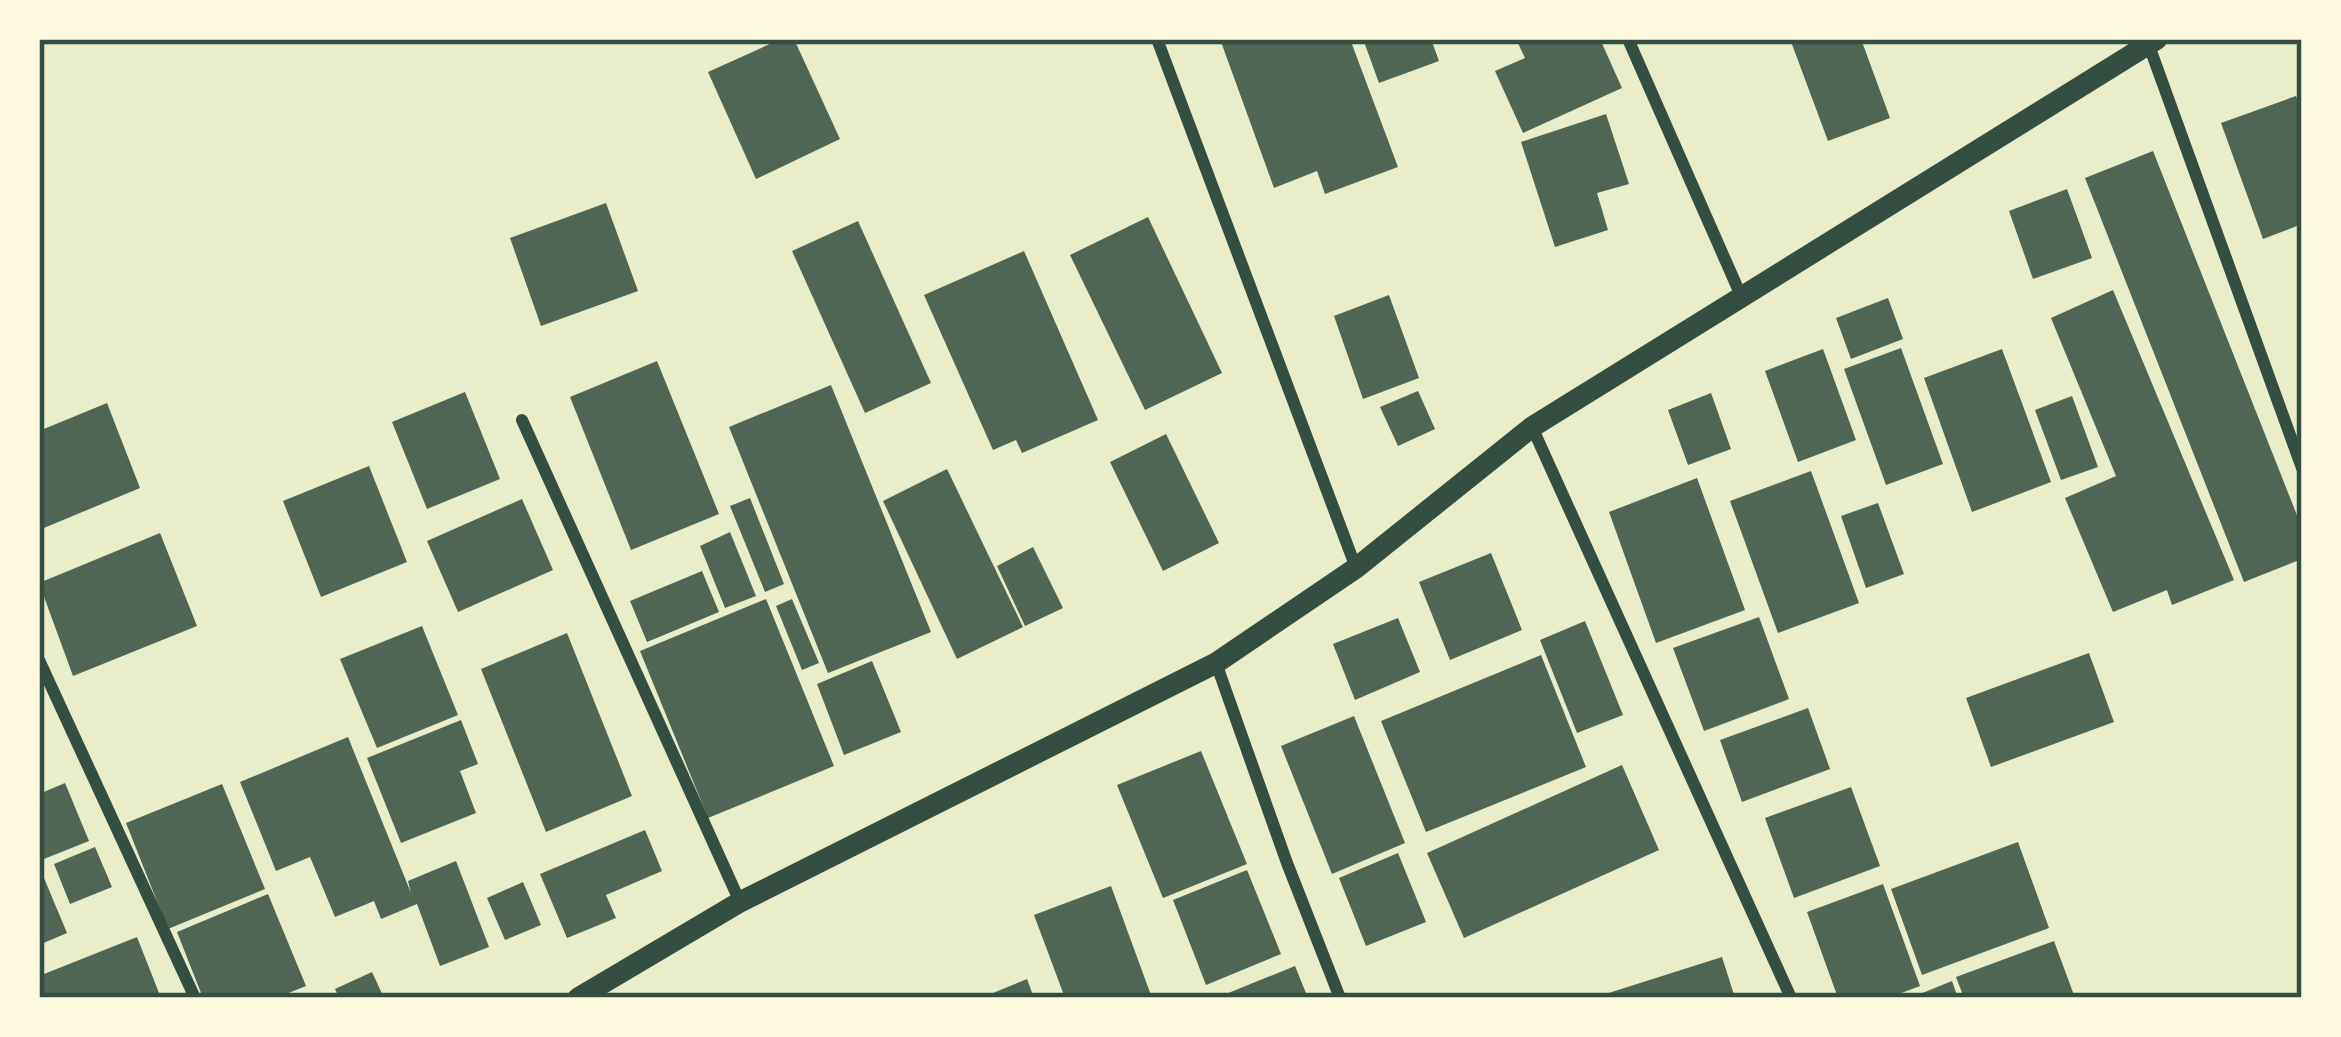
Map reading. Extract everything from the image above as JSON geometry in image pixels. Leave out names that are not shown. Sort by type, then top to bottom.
[{"type":"street","points":[[1157,39],[1356,568]]},
{"type":"street","points":[[1628,39],[1742,299]]},
{"type":"street","points":[[578,998],[740,902],[1216,663],[1356,568],[1532,427],[2151,41],[2302,468]]},
{"type":"street","points":[[521,420],[740,902]]},
{"type":"street","points":[[1532,427],[1791,998]]},
{"type":"street","points":[[39,659],[195,998]]},
{"type":"street","points":[[1216,663],[1340,998]]},
{"type":"building","points":[[781,39],[794,39],[840,139],[756,179],[708,72]]},
{"type":"building","points":[[1220,39],[1350,39],[1398,167],[1325,194],[1317,171],[1274,188]]},
{"type":"building","points":[[1363,39],[1431,39],[1439,61],[1379,83]]},
{"type":"building","points":[[1516,39],[1600,39],[1622,88],[1523,133],[1495,71],[1525,58]]},
{"type":"building","points":[[1790,39],[1861,39],[1890,118],[1828,141]]},
{"type":"building","points":[[2296,96],[2302,112],[2302,224],[2263,239],[2221,123]]},
{"type":"building","points":[[1606,114],[1629,184],[1597,193],[1608,230],[1555,247],[1521,142]]},
{"type":"building","points":[[2153,151],[2302,528],[2302,559],[2244,582],[2085,178]]},
{"type":"building","points":[[2067,189],[2092,258],[2033,279],[2009,211]]},
{"type":"building","points":[[606,203],[638,291],[541,326],[510,238]]},
{"type":"building","points":[[1148,217],[1222,373],[1145,410],[1070,255]]},
{"type":"building","points":[[858,221],[931,383],[865,413],[792,251]]},
{"type":"building","points":[[1024,251],[1098,420],[1022,453],[1016,440],[993,450],[924,295]]},
{"type":"building","points":[[2113,290],[2234,580],[2172,605],[2167,590],[2113,612],[2065,498],[2116,476],[2051,318]]},
{"type":"building","points":[[1389,295],[1419,378],[1363,399],[1334,316]]},
{"type":"building","points":[[1888,298],[1903,339],[1851,359],[1836,318]]},
{"type":"building","points":[[1901,348],[1943,464],[1886,485],[1844,369]]},
{"type":"building","points":[[1823,349],[1856,440],[1798,462],[1765,371]]},
{"type":"building","points":[[2002,349],[2051,482],[1972,512],[1924,378]]},
{"type":"building","points":[[657,361],[719,514],[631,550],[570,397]]},
{"type":"building","points":[[831,385],[931,632],[828,673],[729,427]]},
{"type":"building","points":[[1418,391],[1435,429],[1398,446],[1380,407]]},
{"type":"building","points":[[465,392],[500,479],[427,509],[392,422]]},
{"type":"building","points":[[1711,393],[1731,449],[1688,465],[1668,410]]},
{"type":"building","points":[[2072,396],[2098,467],[2061,480],[2035,410]]},
{"type":"building","points":[[107,403],[140,488],[39,530],[39,431]]},
{"type":"building","points":[[1166,434],[1219,543],[1163,571],[1110,462]]},
{"type":"building","points":[[369,466],[407,562],[321,597],[283,501]]},
{"type":"building","points":[[947,469],[1023,627],[957,659],[883,501]]},
{"type":"building","points":[[1811,471],[1859,603],[1778,633],[1730,501]]},
{"type":"building","points":[[1697,478],[1745,610],[1656,643],[1609,512]]},
{"type":"building","points":[[750,498],[784,584],[765,592],[730,506]]},
{"type":"building","points":[[522,499],[553,570],[458,612],[427,541]]},
{"type":"building","points":[[1878,503],[1904,574],[1866,588],[1841,516]]},
{"type":"building","points":[[730,532],[756,596],[725,608],[700,546]]},
{"type":"building","points":[[160,533],[197,626],[73,676],[39,583]]},
{"type":"building","points":[[1033,547],[1063,608],[1025,626],[997,566]]},
{"type":"building","points":[[1491,553],[1522,630],[1450,660],[1419,582]]},
{"type":"building","points":[[702,571],[719,612],[647,642],[630,601]]},
{"type":"building","points":[[766,599],[834,766],[708,818],[640,651]]},
{"type":"building","points":[[792,599],[819,663],[802,670],[776,606]]},
{"type":"building","points":[[1759,617],[1789,699],[1704,731],[1673,648]]},
{"type":"building","points":[[1398,618],[1420,672],[1355,700],[1333,644]]},
{"type":"building","points":[[1585,621],[1623,715],[1577,733],[1540,640]]},
{"type":"building","points":[[422,626],[458,715],[377,748],[340,659]]},
{"type":"building","points":[[567,633],[632,796],[546,832],[481,669]]},
{"type":"building","points":[[2089,653],[2114,722],[1991,767],[1966,698]]},
{"type":"building","points":[[1541,655],[1586,767],[1426,832],[1381,721]]},
{"type":"building","points":[[872,661],[901,732],[844,755],[817,684]]},
{"type":"building","points":[[1808,708],[1830,769],[1742,802],[1720,740]]},
{"type":"building","points":[[1354,716],[1405,843],[1332,874],[1281,746]]},
{"type":"building","points":[[461,720],[478,764],[460,771],[476,813],[401,843],[367,758]]},
{"type":"building","points":[[348,737],[411,893],[408,881],[456,861],[489,947],[440,966],[417,904],[381,919],[374,901],[335,917],[310,857],[276,871],[240,782]]},
{"type":"building","points":[[1201,751],[1247,864],[1163,898],[1117,785]]},
{"type":"building","points":[[1622,765],[1659,850],[1464,938],[1427,853]]},
{"type":"building","points":[[65,783],[89,841],[39,861],[39,794]]},
{"type":"building","points":[[222,784],[265,889],[168,929],[126,823]]},
{"type":"building","points":[[1851,787],[1880,866],[1794,898],[1765,818]]},
{"type":"building","points":[[645,830],[662,871],[606,895],[616,918],[567,938],[540,874]]},
{"type":"building","points":[[2018,842],[2049,928],[1922,975],[1891,889]]},
{"type":"building","points":[[95,847],[112,887],[70,904],[54,864]]},
{"type":"building","points":[[1398,853],[1426,922],[1366,946],[1339,878]]},
{"type":"building","points":[[39,866],[67,933],[39,945]]},
{"type":"building","points":[[1247,870],[1281,954],[1206,985],[1173,900]]},
{"type":"building","points":[[523,882],[541,925],[505,940],[487,898]]},
{"type":"building","points":[[1883,884],[1920,986],[1888,998],[1838,998],[1807,912]]},
{"type":"building","points":[[1111,886],[1152,998],[1065,998],[1034,915]]},
{"type":"building","points":[[268,894],[306,986],[276,998],[203,998],[177,932]]},
{"type":"building","points":[[137,937],[161,998],[39,998],[39,976]]},
{"type":"building","points":[[2054,941],[2075,998],[1964,998],[1956,977]]},
{"type":"building","points":[[1722,957],[1735,998],[1596,998],[1596,997]]},
{"type":"building","points":[[1295,966],[1308,998],[1216,998]]},
{"type":"building","points":[[372,972],[384,998],[339,998],[335,989]]},
{"type":"building","points":[[1027,979],[1034,998],[981,998]]},
{"type":"building","points":[[1952,981],[1958,998],[1910,998]]}]
